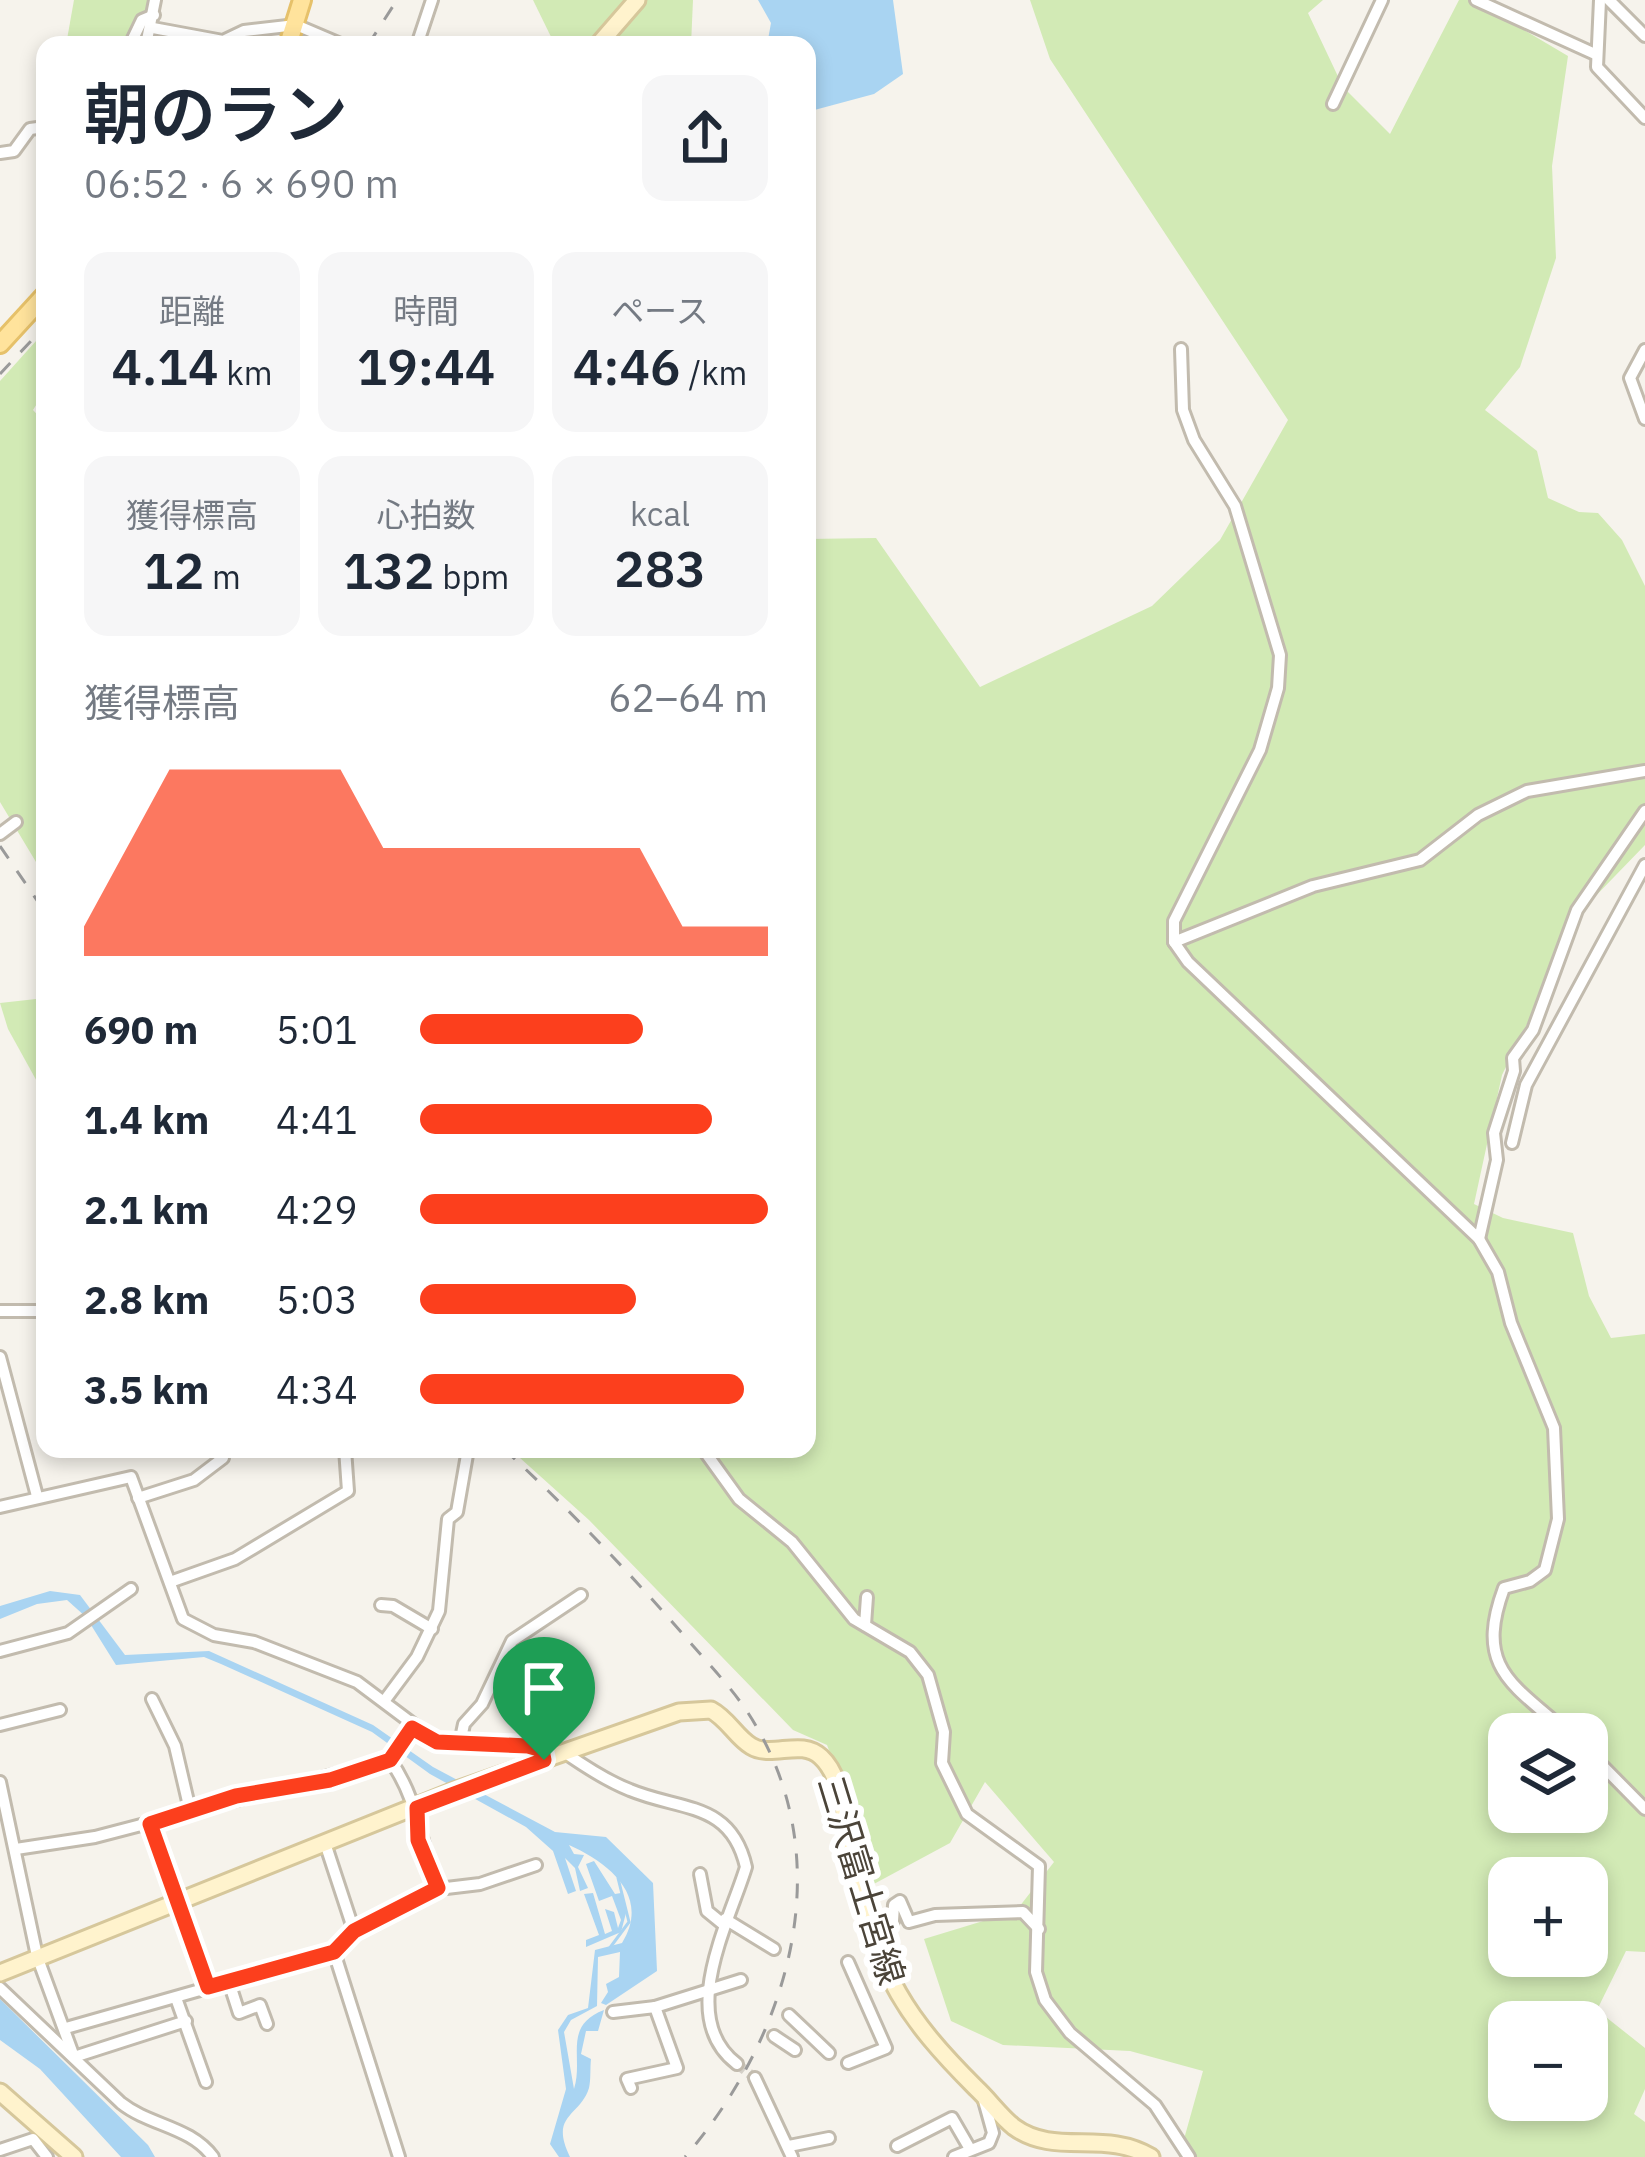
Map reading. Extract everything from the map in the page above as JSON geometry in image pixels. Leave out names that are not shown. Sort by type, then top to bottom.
[{"type":"main road","points":[[292,36],[302,0]]},
{"type":"main road","points":[[606,36],[637,0]]},
{"type":"main road","points":[[0,344],[36,305]]},
{"type":"main road","name":"三沢富士宮線","points":[[0,1973],[454,1791],[700,1709],[726,1718],[756,1749],[811,1750],[824,1759],[833,1777],[854,1877],[909,2018],[1015,2128],[1045,2145],[1109,2149],[1131,2144],[1151,2157]]},
{"type":"main road","points":[[0,2092],[74,2157]]},
{"type":"street","points":[[149,36],[155,0]]},
{"type":"street","points":[[419,36],[432,0]]},
{"type":"street","points":[[1333,104],[1382,0]]},
{"type":"street","points":[[1476,0],[1595,55]]},
{"type":"street","points":[[1600,0],[1595,55],[1601,75],[1645,118]]},
{"type":"street","points":[[1609,0],[1645,36]]},
{"type":"street","points":[[134,36],[142,20],[205,36]]},
{"type":"street","points":[[234,36],[296,26],[321,36]]},
{"type":"street","points":[[0,153],[14,151],[30,129],[36,128]]},
{"type":"street","points":[[1181,349],[1183,410],[1194,440],[1234,506],[1280,655],[1278,688],[1260,750],[1174,921],[1174,942],[1188,962],[1479,1239],[1498,1272],[1511,1323],[1554,1428],[1558,1519],[1545,1570],[1504,1588],[1489,1627],[1507,1678],[1546,1713]]},
{"type":"street","points":[[1645,350],[1630,378],[1645,419]]},
{"type":"street","points":[[1174,942],[1313,886],[1420,860],[1478,815],[1527,791],[1645,771]]},
{"type":"street","points":[[1479,1239],[1497,1160],[1494,1133],[1514,1072],[1513,1058],[1533,1030],[1577,910],[1645,811]]},
{"type":"street","points":[[0,834],[16,823]]},
{"type":"street","points":[[1512,1143],[1526,1085],[1645,865]]},
{"type":"street","points":[[0,1311],[36,1311]]},
{"type":"street","points":[[0,1357],[37,1496]]},
{"type":"street","points":[[139,1498],[194,1480],[223,1458]]},
{"type":"street","points":[[170,1582],[235,1559],[348,1491],[345,1458]]},
{"type":"street","points":[[385,1700],[432,1629],[442,1600],[448,1520],[457,1512],[466,1458]]},
{"type":"street","points":[[710,1458],[739,1498],[792,1543],[854,1619],[897,1640],[928,1675],[944,1732],[942,1763],[967,1814],[1039,1866],[1036,1972],[1045,2000],[1070,2033],[1155,2105],[1189,2157]]},
{"type":"street","points":[[0,1507],[131,1477],[183,1619],[195,1628],[254,1642],[357,1682],[385,1700],[409,1733],[437,1742],[528,1746],[542,1750],[544,1760]]},
{"type":"street","points":[[0,1651],[68,1633],[131,1588]]},
{"type":"street","points":[[460,1743],[464,1724],[482,1704],[512,1642],[581,1595]]},
{"type":"street","points":[[865,1625],[867,1597]]},
{"type":"street","points":[[381,1605],[393,1606],[432,1629]]},
{"type":"street","points":[[152,1699],[176,1746],[190,1810]]},
{"type":"street","points":[[0,1725],[60,1710]]},
{"type":"street","points":[[16,1849],[150,1824],[190,1810],[330,1780],[393,1757],[409,1733]]},
{"type":"street","points":[[564,1752],[628,1789],[698,1810],[732,1831],[746,1867],[724,1922],[710,1991],[713,2031],[737,2064]]},
{"type":"street","points":[[393,1757],[417,1808],[418,1840],[438,1888]]},
{"type":"street","points":[[1608,1771],[1645,1809]]},
{"type":"street","points":[[0,1782],[37,1956],[74,2057]]},
{"type":"street","points":[[150,1824],[208,1987]]},
{"type":"street","points":[[325,1843],[354,1931]]},
{"type":"street","points":[[66,2028],[334,1952],[354,1931],[438,1888],[480,1884],[536,1865]]},
{"type":"street","points":[[700,1874],[707,1911],[774,1949]]},
{"type":"street","points":[[873,1934],[893,1921],[894,1905],[900,1901],[909,1922],[934,1915],[1023,1912],[1039,1929]]},
{"type":"street","points":[[334,1952],[399,2157]]},
{"type":"street","points":[[848,1962],[886,2048],[848,2063]]},
{"type":"street","points":[[613,2012],[655,2007],[741,1981]]},
{"type":"street","points":[[229,1982],[239,2013],[260,2005],[267,2024]]},
{"type":"street","points":[[0,1988],[141,2118],[184,2132],[213,2157]]},
{"type":"street","points":[[176,1998],[206,2082]]},
{"type":"street","points":[[631,2088],[627,2079],[676,2068],[655,2007]]},
{"type":"street","points":[[789,2015],[829,2053]]},
{"type":"street","points":[[74,2057],[186,2020]]},
{"type":"street","points":[[774,2036],[795,2050]]},
{"type":"street","points":[[755,2078],[790,2151],[829,2138]]},
{"type":"street","points":[[897,2146],[952,2118],[960,2154],[989,2143],[992,2133],[982,2094]]},
{"type":"street","points":[[41,2128],[44,2152]]},
{"type":"street","points":[[0,2150],[33,2139],[44,2152]]},
{"type":"green space","points":[[74,0],[156,0],[150,36],[68,36]]},
{"type":"green space","points":[[533,0],[693,0],[691,36],[551,36]]},
{"type":"green space","points":[[1030,0],[1323,0],[1308,13],[1343,87],[1390,134],[1459,0],[1473,0],[1568,56],[1552,166],[1556,258],[1520,367],[1485,410],[1537,451],[1548,498],[1579,512],[1598,513],[1622,540],[1645,586],[1645,845],[1584,908],[1502,1075],[1474,1204],[1503,1218],[1573,1233],[1589,1296],[1611,1338],[1645,1334],[1645,1952],[1626,1951],[1601,2001],[1488,2001],[1488,2121],[1608,2121],[1608,2019],[1645,2048],[1645,2089],[1634,2114],[1645,2122],[1645,2157],[1179,2157],[1203,2071],[1130,2051],[1003,2045],[951,2021],[924,1939],[1016,1911],[1054,1862],[985,1782],[950,1843],[872,1885],[859,1827],[827,1745],[793,1730],[589,1520],[520,1458],[816,1458],[816,539],[876,538],[980,687],[1152,606],[1220,540],[1288,420],[1050,59]]},
{"type":"green space","points":[[36,341],[36,862],[0,802],[0,381]]},
{"type":"green space","points":[[36,999],[36,1080],[8,1029],[0,1003]]},
{"type":"water","points":[[758,0],[893,0],[903,74],[874,94],[816,110],[816,36],[769,36],[771,23]]},
{"type":"water","points":[[50,1591],[80,1595],[125,1655],[209,1651],[373,1725],[433,1767],[555,1832],[606,1837],[653,1883],[657,1971],[606,2005],[601,2003],[608,1992],[606,1984],[619,1977],[620,1952],[598,1957],[597,2006],[571,2020],[564,2032],[574,2089],[579,2034],[591,2017],[604,2010],[598,2031],[586,2031],[581,2054],[591,2059],[589,2088],[564,2124],[570,2157],[559,2157],[550,2144],[566,2089],[558,2030],[568,2015],[588,2008],[595,1950],[622,1943],[630,1926],[629,1896],[611,1872],[569,1845],[574,1854],[584,1855],[578,1867],[588,1888],[580,1891],[575,1868],[565,1858],[576,1891],[568,1894],[553,1851],[526,1827],[430,1774],[372,1732],[204,1657],[116,1665],[86,1617],[67,1600],[37,1604],[0,1619],[0,1606]]},
{"type":"water","points":[[594,1861],[615,1894],[621,1893],[626,1913],[621,1932],[586,1947],[586,1940],[599,1935],[584,1894],[593,1893],[605,1934],[612,1931],[605,1909],[614,1912],[618,1928],[621,1920],[612,1896],[599,1901],[586,1864]]},
{"type":"water","points":[[0,1999],[155,2157],[121,2157],[40,2069],[0,2040]]},
{"type":"waterway","points":[[609,1949],[629,1922],[618,1878]]},
{"type":"tunnel","points":[[737,2064],[755,2078]]},
{"type":"railway","points":[[374,36],[397,0]]},
{"type":"railway","points":[[0,374],[36,336]]},
{"type":"railway","points":[[0,846],[36,899]]},
{"type":"railway","points":[[514,1458],[618,1562],[740,1701],[781,1781],[795,1837],[797,1894],[790,1951],[774,2007],[751,2060],[685,2157]]},
{"type":"route","points":[[412,1728],[437,1742],[528,1746],[542,1750],[544,1760],[417,1808],[418,1840],[438,1888],[354,1931],[334,1952],[321,1951],[208,1987],[150,1824],[236,1796],[330,1780],[390,1760],[412,1728]]}]
